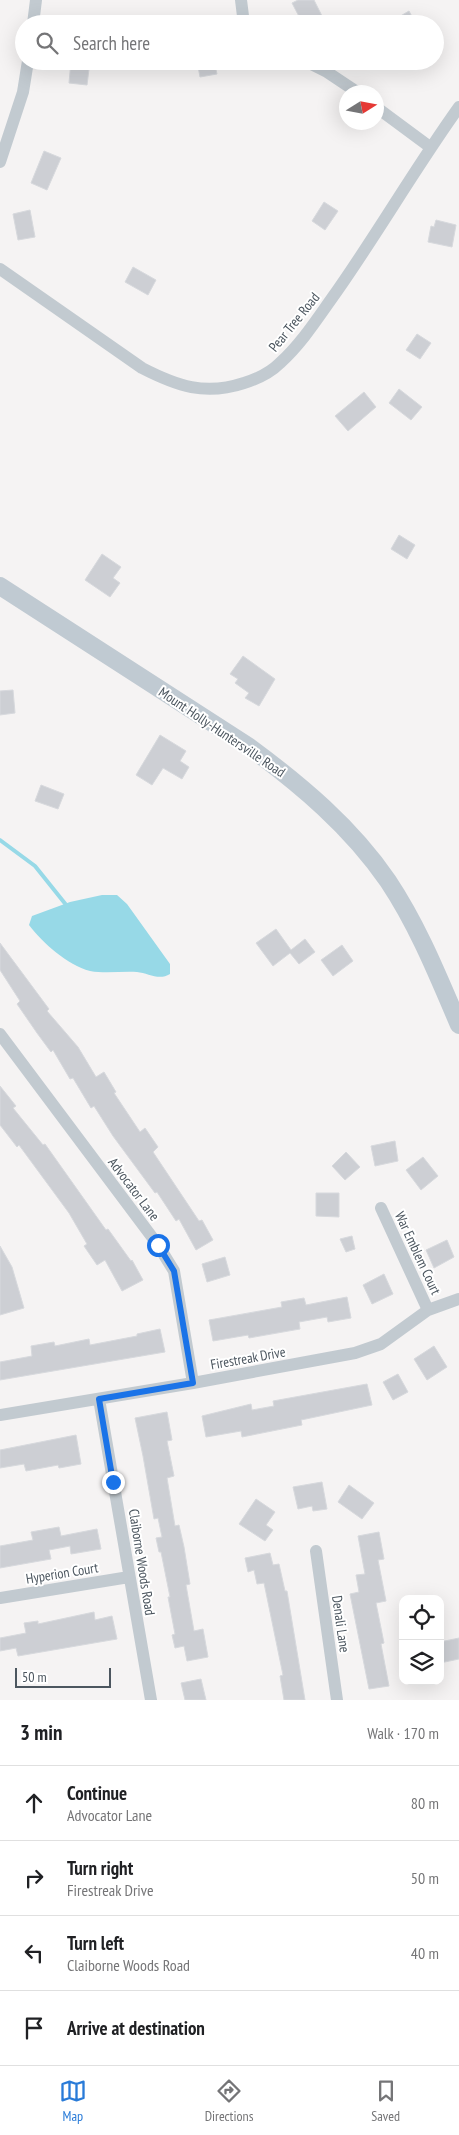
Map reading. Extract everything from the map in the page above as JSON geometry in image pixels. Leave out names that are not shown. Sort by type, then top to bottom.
[{"type":"main road","name":"Mount Holly-Huntersville Road","points":[[0,586],[248,746],[283,772],[328,811],[370,857],[388,882],[424,944],[459,1025]]},
{"type":"street","points":[[34,15],[36,0]]},
{"type":"street","points":[[241,0],[243,15]]},
{"type":"street","points":[[0,162],[15,119],[26,70]]},
{"type":"street","points":[[323,70],[346,85]]},
{"type":"street","name":"Pear Tree Road","points":[[0,270],[142,368],[160,377],[195,389],[211,390],[244,383],[279,364],[306,334],[353,268],[430,147],[459,107]]},
{"type":"street","points":[[384,112],[430,147]]},
{"type":"street","name":"Advocator Lane","points":[[0,1034],[158,1245],[174,1271],[193,1383]]},
{"type":"street","name":"War Emblem Court","points":[[381,1208],[428,1310]]},
{"type":"street","name":"Firestreak Drive","points":[[0,1415],[289,1366],[369,1349],[381,1344],[428,1310],[459,1298]]},
{"type":"street","name":"Claiborne Woods Road","points":[[99,1399],[151,1700]]},
{"type":"street","name":"Denali Lane","points":[[316,1551],[337,1700]]},
{"type":"street","name":"Hyperion Court","points":[[0,1598],[129,1577]]},
{"type":"water","points":[[102,895],[117,895],[127,904],[170,964],[170,974],[158,977],[137,972],[96,972],[81,968],[64,959],[41,939],[29,925],[32,916],[70,902]]},
{"type":"building","points":[[298,0],[314,0],[322,15],[298,15],[292,3]]},
{"type":"building","points":[[409,11],[411,15],[402,15]]},
{"type":"building","points":[[70,70],[89,70],[87,85],[69,83]]},
{"type":"building","points":[[199,70],[216,70],[217,74],[200,77]]},
{"type":"building","points":[[44,151],[61,158],[47,190],[31,183]]},
{"type":"building","points":[[324,202],[338,211],[325,230],[312,221]]},
{"type":"building","points":[[30,210],[35,237],[18,240],[13,214]]},
{"type":"building","points":[[436,220],[456,225],[452,247],[428,242],[431,226],[434,227]]},
{"type":"building","points":[[133,267],[156,280],[148,295],[125,282]]},
{"type":"building","points":[[417,334],[431,343],[420,359],[406,350]]},
{"type":"building","points":[[399,389],[422,407],[411,420],[389,403]]},
{"type":"building","points":[[364,392],[376,407],[348,431],[335,416]]},
{"type":"building","points":[[399,535],[415,545],[407,559],[391,549]]},
{"type":"building","points":[[102,554],[121,567],[113,578],[120,583],[110,597],[85,580]]},
{"type":"building","points":[[243,656],[275,679],[259,706],[245,698],[249,693],[235,683],[238,679],[230,674]]},
{"type":"building","points":[[13,690],[15,713],[0,715],[0,691]]},
{"type":"building","points":[[160,735],[186,751],[180,761],[189,767],[182,779],[163,768],[152,785],[136,775]]},
{"type":"building","points":[[41,785],[64,794],[58,809],[35,801]]},
{"type":"building","points":[[276,929],[291,950],[305,939],[315,952],[299,964],[290,953],[273,966],[256,943]]},
{"type":"building","points":[[0,943],[49,1009],[47,1011],[78,1047],[96,1077],[104,1072],[116,1092],[114,1093],[140,1132],[145,1128],[158,1147],[153,1152],[199,1221],[202,1220],[213,1240],[196,1250],[179,1219],[176,1221],[157,1192],[155,1193],[113,1136],[94,1106],[91,1108],[73,1078],[70,1079],[53,1050],[51,1052],[37,1033],[17,1004],[20,1001],[0,970]]},
{"type":"building","points":[[342,945],[353,961],[333,976],[321,960]]},
{"type":"building","points":[[0,1086],[16,1106],[13,1108],[43,1145],[45,1144],[106,1230],[108,1229],[132,1260],[143,1280],[122,1291],[105,1260],[97,1265],[84,1246],[87,1244],[69,1213],[19,1145],[17,1147],[0,1125]]},
{"type":"building","points":[[395,1141],[398,1161],[375,1166],[371,1146]]},
{"type":"building","points":[[346,1152],[360,1167],[345,1180],[332,1166]]},
{"type":"building","points":[[423,1157],[438,1176],[421,1190],[406,1170]]},
{"type":"building","points":[[316,1193],[339,1193],[339,1217],[316,1216]]},
{"type":"building","points":[[352,1236],[355,1249],[346,1252],[340,1239]]},
{"type":"building","points":[[447,1240],[454,1257],[434,1268],[426,1250]]},
{"type":"building","points":[[0,1246],[12,1267],[24,1308],[0,1315]]},
{"type":"building","points":[[225,1257],[230,1275],[207,1282],[202,1264]]},
{"type":"building","points":[[384,1274],[393,1294],[372,1304],[363,1285]]},
{"type":"building","points":[[347,1297],[351,1318],[328,1322],[327,1317],[299,1322],[300,1329],[249,1338],[248,1335],[213,1341],[209,1320],[282,1307],[281,1302],[304,1298],[306,1305]]},
{"type":"building","points":[[160,1329],[165,1352],[0,1380],[0,1362],[32,1356],[31,1346],[54,1342],[55,1346],[89,1339],[90,1345],[137,1336],[137,1334]]},
{"type":"building","points":[[434,1346],[447,1367],[427,1380],[414,1359]]},
{"type":"building","points":[[398,1374],[408,1392],[393,1400],[383,1382]]},
{"type":"building","points":[[367,1384],[372,1405],[301,1420],[302,1425],[242,1437],[241,1431],[206,1437],[202,1416],[251,1404],[252,1410],[274,1406],[273,1401]]},
{"type":"building","points":[[167,1412],[172,1440],[167,1441],[174,1476],[167,1478],[175,1526],[179,1525],[184,1547],[190,1584],[186,1585],[194,1631],[203,1629],[208,1657],[187,1661],[184,1646],[175,1648],[172,1635],[175,1634],[168,1597],[170,1597],[161,1552],[159,1552],[156,1538],[162,1537],[158,1518],[154,1519],[135,1418]]},
{"type":"building","points":[[76,1435],[81,1464],[59,1468],[58,1465],[26,1471],[24,1464],[0,1468],[0,1450]]},
{"type":"building","points":[[322,1482],[327,1509],[313,1511],[312,1506],[298,1509],[293,1487]]},
{"type":"building","points":[[349,1485],[374,1503],[362,1519],[338,1502]]},
{"type":"building","points":[[256,1499],[275,1512],[266,1525],[273,1530],[265,1541],[239,1524]]},
{"type":"building","points":[[59,1527],[61,1536],[97,1529],[101,1549],[71,1554],[70,1546],[49,1550],[51,1559],[0,1568],[0,1546],[33,1540],[31,1532]]},
{"type":"building","points":[[379,1532],[384,1559],[378,1560],[386,1601],[376,1603],[384,1643],[381,1644],[389,1686],[369,1689],[350,1594],[359,1592],[356,1575],[365,1574],[358,1536]]},
{"type":"building","points":[[270,1553],[273,1565],[279,1564],[285,1591],[287,1591],[305,1700],[284,1700],[280,1676],[283,1675],[264,1583],[257,1584],[254,1570],[248,1572],[245,1558]]},
{"type":"building","points":[[94,1612],[95,1620],[112,1616],[117,1639],[18,1656],[16,1648],[0,1651],[0,1638],[26,1633],[24,1623],[38,1621],[38,1624]]},
{"type":"building","points":[[459,1638],[459,1659],[444,1662],[444,1641]]},
{"type":"building","points":[[201,1679],[206,1700],[185,1700],[181,1683]]},
{"type":"waterway","points":[[0,840],[35,866],[67,906]]},
{"type":"route","points":[[113,1482],[99,1399],[193,1383],[184,1319],[174,1271],[158,1245]]}]
